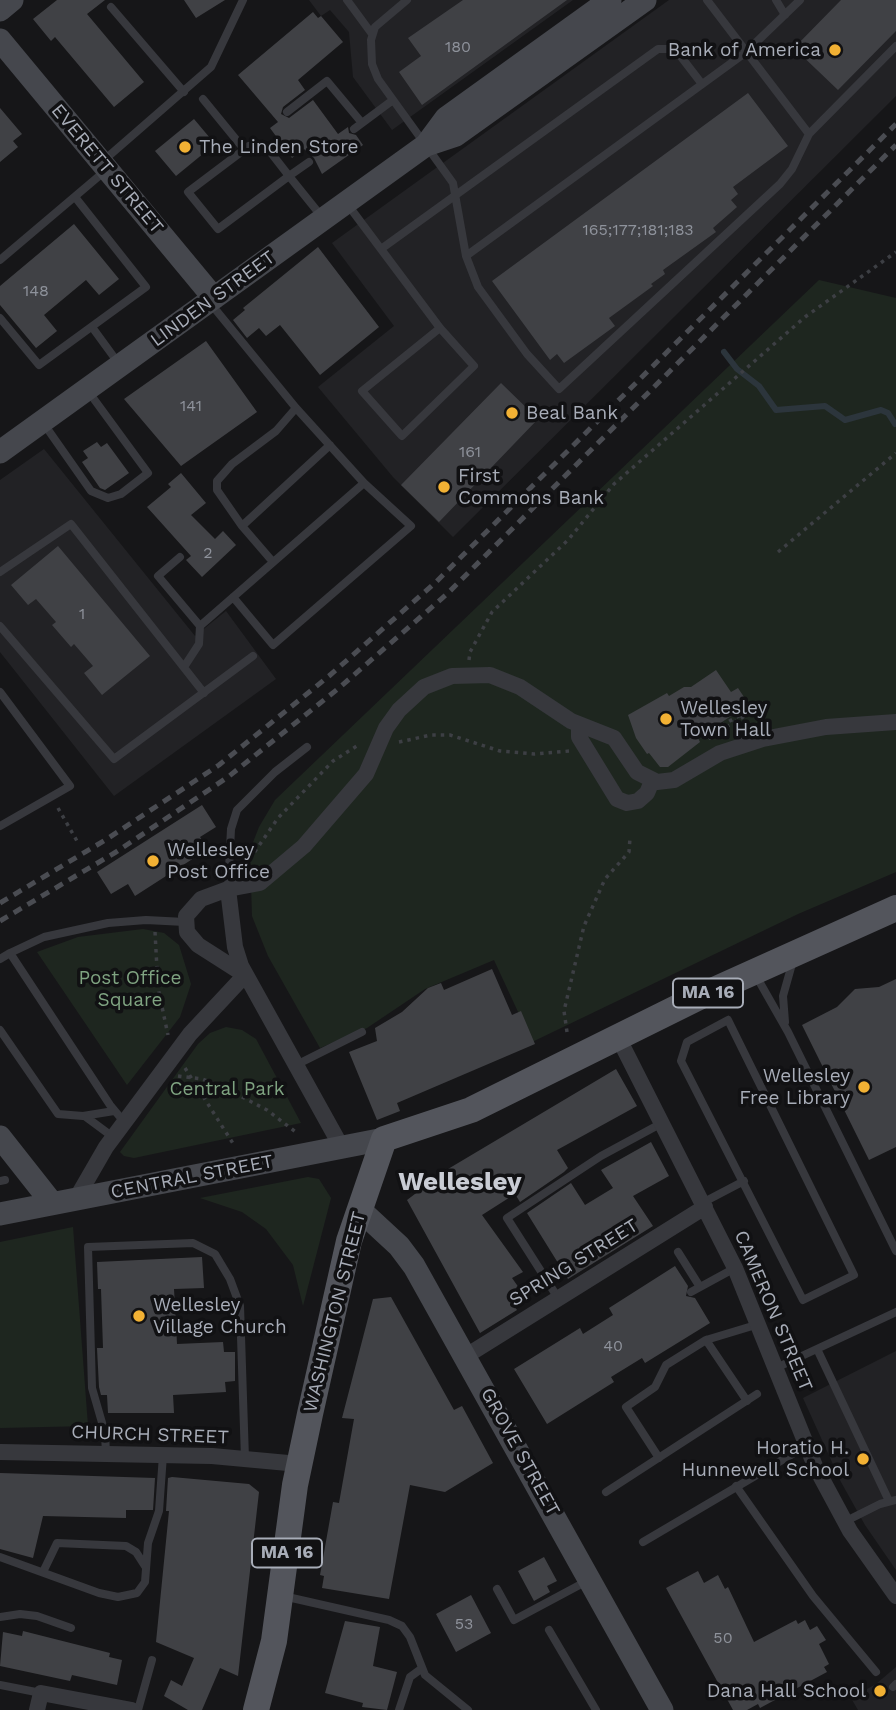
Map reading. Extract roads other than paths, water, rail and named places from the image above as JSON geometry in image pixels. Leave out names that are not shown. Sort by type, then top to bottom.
[{"type":"main road","name":"MA 16","points":[[384,1139],[471,1110],[754,971],[896,908]]},
{"type":"main road","name":"WASHINGTON STREET","points":[[256,1710],[267,1678],[282,1596],[299,1464],[340,1276],[359,1209],[384,1139]]},
{"type":"street","points":[[0,10],[12,0]]},
{"type":"street","name":"LINDEN STREET","points":[[426,145],[446,118],[610,0]]},
{"type":"street","name":"LINDEN STREET","points":[[0,452],[426,145],[456,135],[645,0]]},
{"type":"street","name":"EVERETT STREET","points":[[0,40],[105,166],[211,300]]},
{"type":"street","points":[[245,975],[198,945],[187,932],[185,922],[195,902],[264,881],[316,835],[366,774],[386,728],[410,697],[440,680],[468,674],[490,675],[507,681],[579,725],[614,738],[633,767],[652,782],[669,782],[720,753],[763,739],[834,726],[896,722]]},
{"type":"street","points":[[579,725],[579,737],[613,795],[621,802],[632,803],[643,798],[652,782]]},
{"type":"street","points":[[228,890],[235,947],[245,975],[342,1148]]},
{"type":"street","points":[[76,1199],[113,1137],[120,1117],[190,1034],[245,975]]},
{"type":"street","name":"CAMERON STREET","points":[[618,1037],[735,1268],[806,1446],[844,1522],[896,1596]]},
{"type":"street","points":[[0,1137],[52,1203]]},
{"type":"street","name":"CENTRAL STREET","points":[[0,1214],[384,1139]]},
{"type":"street","name":"SPRING STREET","points":[[466,1356],[703,1205]]},
{"type":"street","name":"GROVE STREET","points":[[359,1209],[409,1258],[662,1710]]},
{"type":"street","name":"CHURCH STREET","points":[[0,1452],[163,1455],[299,1464]]},
{"type":"street","points":[[37,1710],[41,1693],[79,1705],[132,1710]]},
{"type":"lane","points":[[0,260],[75,197],[215,62],[243,0]]},
{"type":"lane","points":[[347,0],[372,34]]},
{"type":"lane","points":[[407,0],[381,19],[372,34],[372,64],[393,100],[453,183],[457,193],[466,256],[478,287],[527,354],[559,389],[780,184],[792,169],[809,134],[896,46]]},
{"type":"lane","points":[[707,0],[809,134]]},
{"type":"lane","points":[[776,0],[785,15]]},
{"type":"lane","points":[[466,256],[745,53],[800,0]]},
{"type":"lane","points":[[111,7],[184,92]]},
{"type":"lane","points":[[380,249],[658,49],[670,46],[675,49],[702,84]]},
{"type":"lane","points":[[287,111],[327,81],[362,123]]},
{"type":"lane","points":[[203,99],[243,148]]},
{"type":"lane","points":[[354,129],[393,100]]},
{"type":"lane","points":[[309,162],[289,176],[218,229],[188,192],[243,148],[256,146],[268,149],[289,176],[323,219]]},
{"type":"lane","points":[[0,318],[38,365],[146,287],[75,197]]},
{"type":"lane","points":[[346,203],[440,328],[474,366],[402,436],[362,391],[440,328]]},
{"type":"lane","points":[[211,300],[296,408],[364,483],[411,526],[273,645],[233,597]]},
{"type":"lane","points":[[92,327],[121,365]]},
{"type":"lane","points":[[42,422],[91,491],[108,498],[121,494],[148,473],[87,390]]},
{"type":"lane","points":[[273,562],[219,494],[217,481],[232,464],[276,431],[296,408]]},
{"type":"lane","points":[[242,526],[330,445]]},
{"type":"lane","points":[[200,626],[364,483]]},
{"type":"lane","points":[[0,572],[71,524],[204,692]]},
{"type":"lane","points":[[180,557],[158,576],[200,626],[199,644],[184,667]]},
{"type":"lane","points":[[0,626],[114,759],[253,656]]},
{"type":"lane","points":[[0,692],[70,786],[0,826]]},
{"type":"lane","points":[[228,890],[231,828],[237,810],[275,772],[307,747]]},
{"type":"lane","points":[[0,959],[44,937],[108,923],[146,920],[185,922]]},
{"type":"lane","points":[[788,1032],[783,1008],[784,985],[787,973],[800,951]]},
{"type":"lane","points":[[10,953],[120,1117]]},
{"type":"lane","points":[[754,971],[788,1032],[896,1251]]},
{"type":"lane","points":[[728,1020],[854,1275],[803,1300],[744,1181],[681,1061],[687,1042],[728,1020]]},
{"type":"lane","points":[[0,1030],[54,1111],[63,1115],[120,1117]]},
{"type":"lane","points":[[296,1065],[362,1032]]},
{"type":"lane","points":[[83,1116],[113,1137]]},
{"type":"lane","points":[[558,1298],[507,1218],[601,1156],[662,1123]]},
{"type":"lane","points":[[703,1205],[744,1181]]},
{"type":"lane","points":[[106,1454],[105,1433],[92,1388],[88,1247],[193,1243],[215,1254],[230,1279],[240,1306],[245,1459]]},
{"type":"lane","points":[[678,1252],[700,1287]]},
{"type":"lane","points":[[691,1292],[735,1268]]},
{"type":"lane","points":[[776,1368],[818,1351],[896,1312]]},
{"type":"lane","points":[[659,1458],[626,1407],[656,1387],[666,1365],[706,1340],[759,1324]]},
{"type":"lane","points":[[706,1340],[747,1401]]},
{"type":"lane","points":[[818,1351],[892,1501],[844,1522]]},
{"type":"lane","points":[[606,1492],[757,1394]]},
{"type":"lane","points":[[643,1542],[806,1446]]},
{"type":"lane","points":[[0,1557],[99,1593],[126,1597],[141,1591],[149,1538],[159,1511],[163,1455]]},
{"type":"lane","points":[[736,1486],[813,1596],[876,1672]]},
{"type":"lane","points":[[43,1572],[57,1543],[126,1546],[139,1555],[146,1571]]},
{"type":"lane","points":[[496,1589],[514,1620],[590,1579]]},
{"type":"lane","points":[[282,1596],[389,1620],[402,1626],[410,1637],[421,1669],[468,1710]]},
{"type":"lane","points":[[0,1617],[20,1614],[37,1616],[71,1628]]},
{"type":"lane","points":[[549,1630],[596,1710]]},
{"type":"lane","points":[[138,1710],[152,1660]]},
{"type":"lane","points":[[399,1710],[410,1677],[421,1669]]},
{"type":"lane","points":[[0,1685],[41,1693]]},
{"type":"waterway","points":[[724,352],[737,369],[759,386],[776,410],[825,406],[845,420],[881,410],[888,413],[895,424]]},
{"type":"railway","points":[[0,903],[107,839],[219,765],[329,676],[436,582],[896,124]]},
{"type":"railway","points":[[0,921],[116,852],[228,777],[339,688],[447,594],[896,145]]},
{"type":"place","name":"Bank of America","points":[[835,50]]},
{"type":"place","name":"The Linden Store","points":[[185,147]]},
{"type":"place","name":"Beal Bank","points":[[512,413]]},
{"type":"place","name":"First Commons Bank","points":[[444,487]]},
{"type":"place","name":"Wellesley Town Hall","points":[[666,719]]},
{"type":"place","name":"Wellesley Post Office","points":[[153,861]]},
{"type":"place","name":"Wellesley Free Library","points":[[864,1087]]},
{"type":"place","name":"Wellesley Village Church","points":[[139,1316]]},
{"type":"place","name":"Horatio H. Hunnewell School","points":[[863,1459]]},
{"type":"place","name":"Dana Hall School","points":[[880,1691]]},
{"type":"district","name":"Wellesley","points":[[460,1182]]},
{"type":"park label","name":"Post Office Square","points":[[130,989]]},
{"type":"park label","name":"Central Park","points":[[227,1089]]}]
